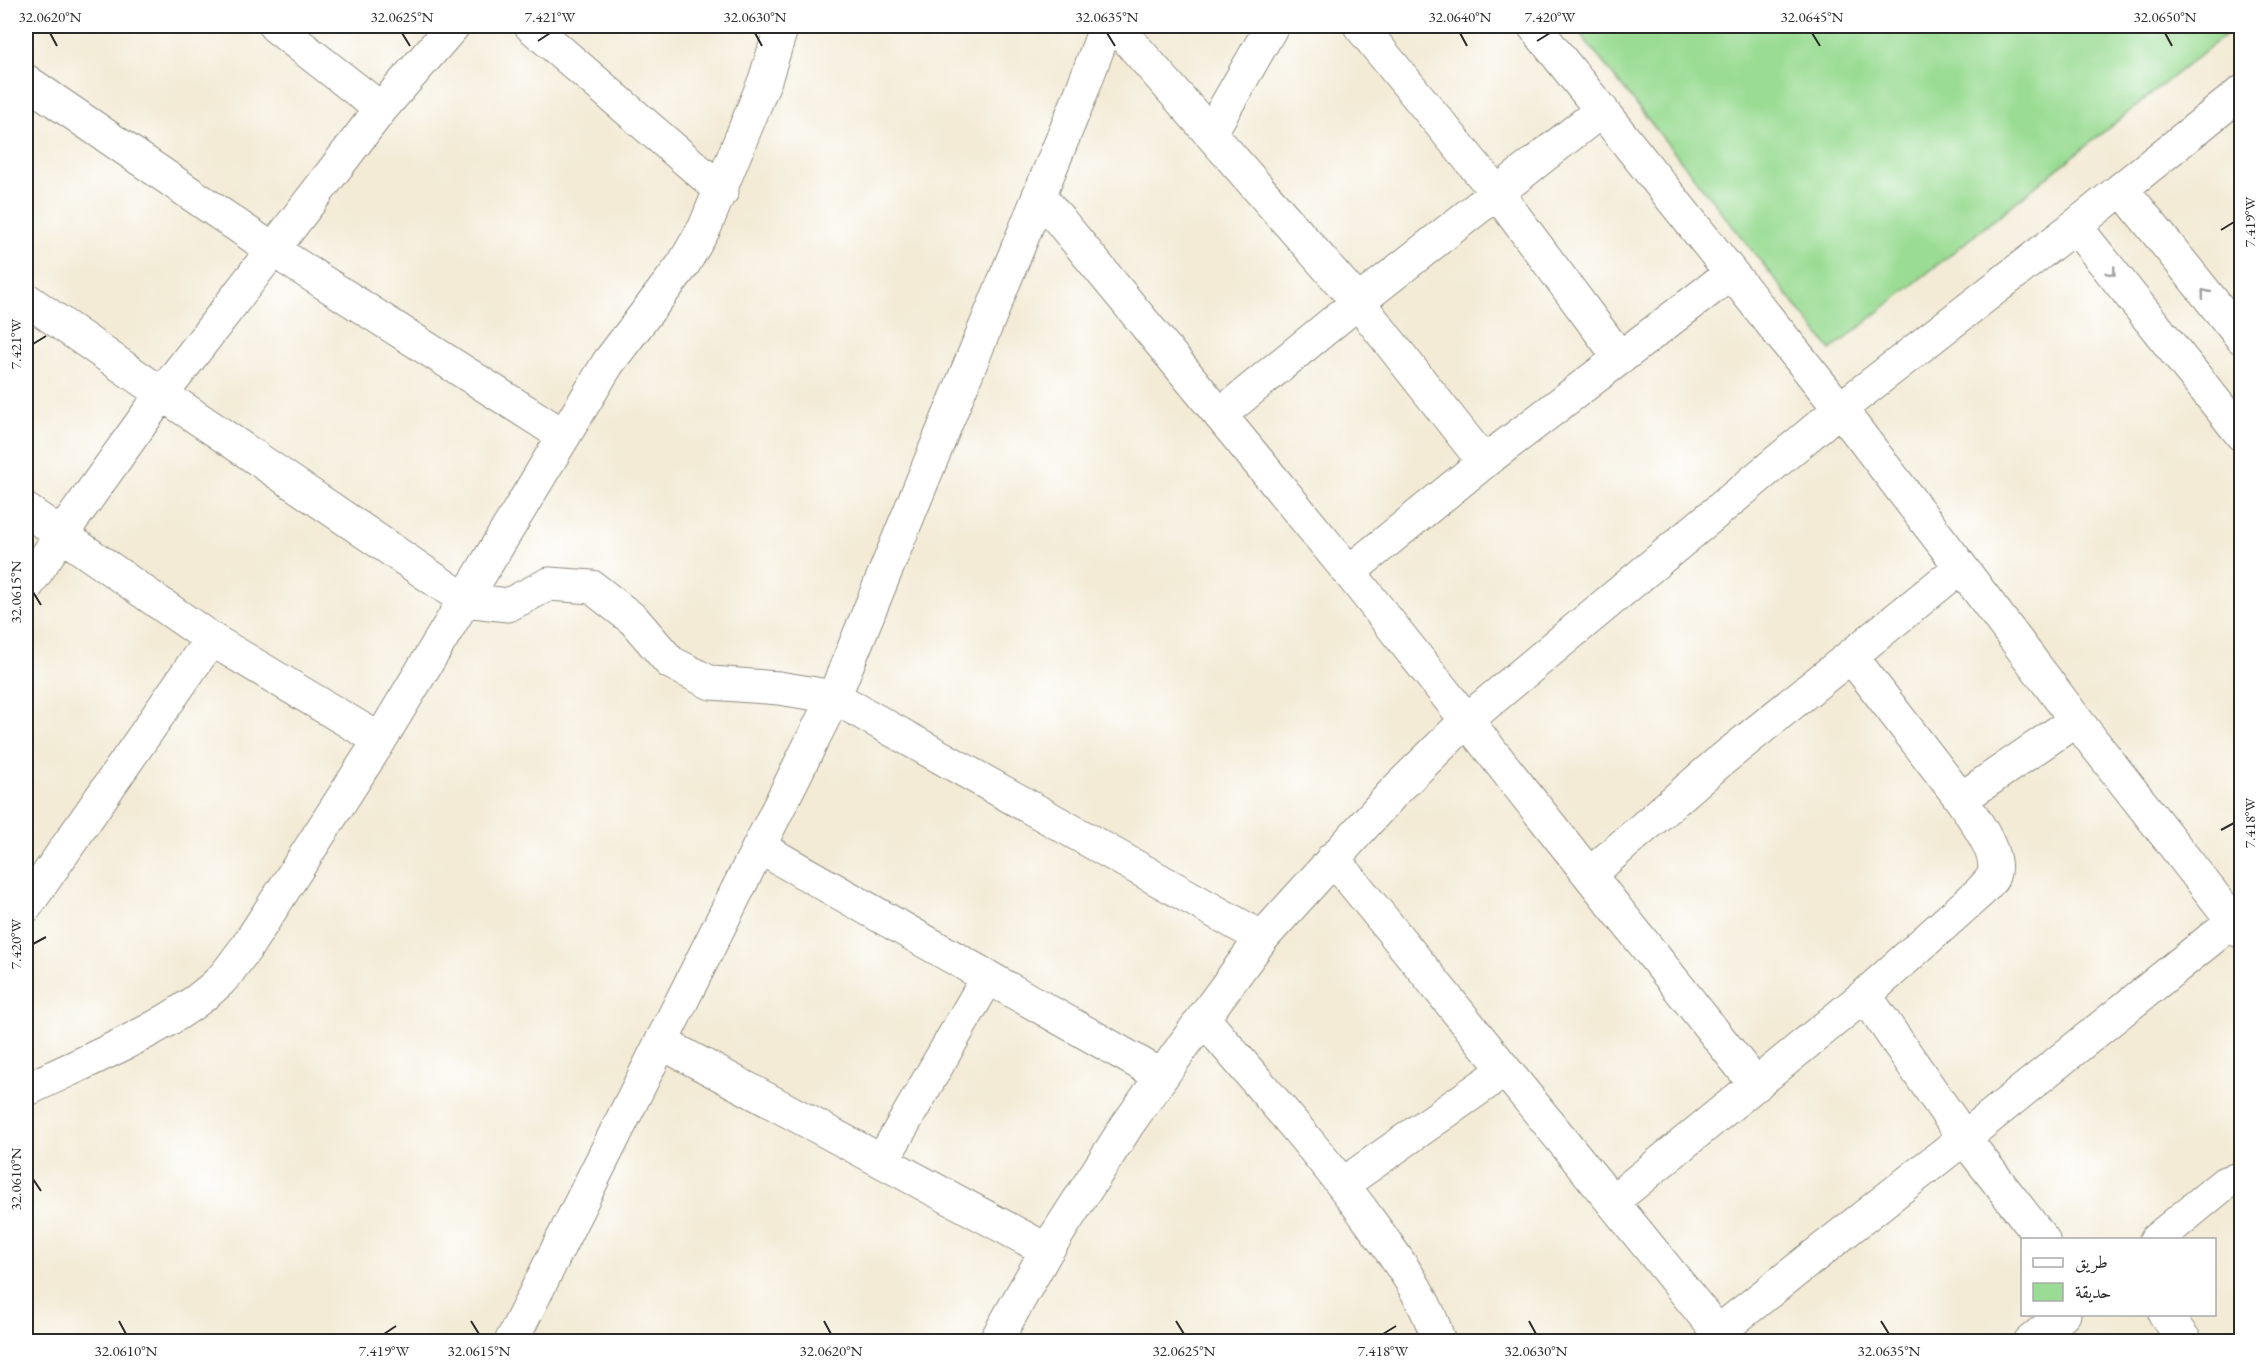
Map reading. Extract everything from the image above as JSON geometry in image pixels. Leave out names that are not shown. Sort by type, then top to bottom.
[{"type":"street","points":[[275,26],[381,109]]},
{"type":"street","points":[[26,587],[60,534],[162,394],[381,109],[453,26]]},
{"type":"street","points":[[531,26],[722,191]]},
{"type":"street","points":[[26,1090],[133,1038],[188,1008],[220,981],[246,948],[380,740],[608,363],[683,265],[722,191],[765,80],[782,26]]},
{"type":"street","points":[[511,1341],[834,697],[1106,26]]},
{"type":"street","points":[[1116,26],[1358,302],[1484,462]]},
{"type":"street","points":[[1210,132],[1272,26]]},
{"type":"street","points":[[1360,26],[1497,192],[1620,358]]},
{"type":"street","points":[[1333,858],[1613,1201],[1718,1338],[1964,1138],[2239,922],[2076,720],[1962,567],[1839,409],[1534,26]]},
{"type":"street","points":[[26,81],[273,250],[564,436]]},
{"type":"street","points":[[995,1341],[1047,1250],[1128,1124],[1203,1018],[1262,938],[1394,792],[1467,720],[1839,409],[2122,189],[2241,92]]},
{"type":"street","points":[[1220,415],[1358,302],[1602,110]]},
{"type":"street","points":[[2122,189],[2241,338]]},
{"type":"street","points":[[1039,195],[1349,572],[1756,1085]]},
{"type":"street","points":[[2075,226],[2241,435]]},
{"type":"street","points":[[1349,572],[1484,462],[1730,274]]},
{"type":"street","points":[[26,299],[465,600],[508,605],[549,584],[592,586],[634,620],[670,662],[711,683],[779,688],[834,697],[1262,938]]},
{"type":"street","points":[[26,510],[211,639],[380,740]]},
{"type":"street","points":[[1590,874],[1718,763],[1962,567]]},
{"type":"street","points":[[26,906],[211,639]]},
{"type":"street","points":[[1613,1201],[1865,995],[1982,891],[1993,876],[1996,864],[1990,846],[1961,798],[1851,656]]},
{"type":"street","points":[[1961,798],[2076,720]]},
{"type":"street","points":[[759,847],[1162,1076]]},
{"type":"street","points":[[882,1161],[988,977]]},
{"type":"street","points":[[1865,995],[1964,1138],[2042,1238]]},
{"type":"street","points":[[1203,1018],[1343,1184],[1413,1281],[1434,1323],[1439,1341]]},
{"type":"street","points":[[662,1042],[1047,1250]]},
{"type":"street","points":[[1343,1184],[1505,1070]]},
{"type":"street","points":[[2157,1238],[2225,1183],[2241,1178]]},
{"type":"street","points":[[2030,1341],[2061,1316]]},
{"type":"street","points":[[2167,1316],[2186,1341]]},
{"type":"green space","points":[[1574,26],[2236,26],[1831,350]]}]
